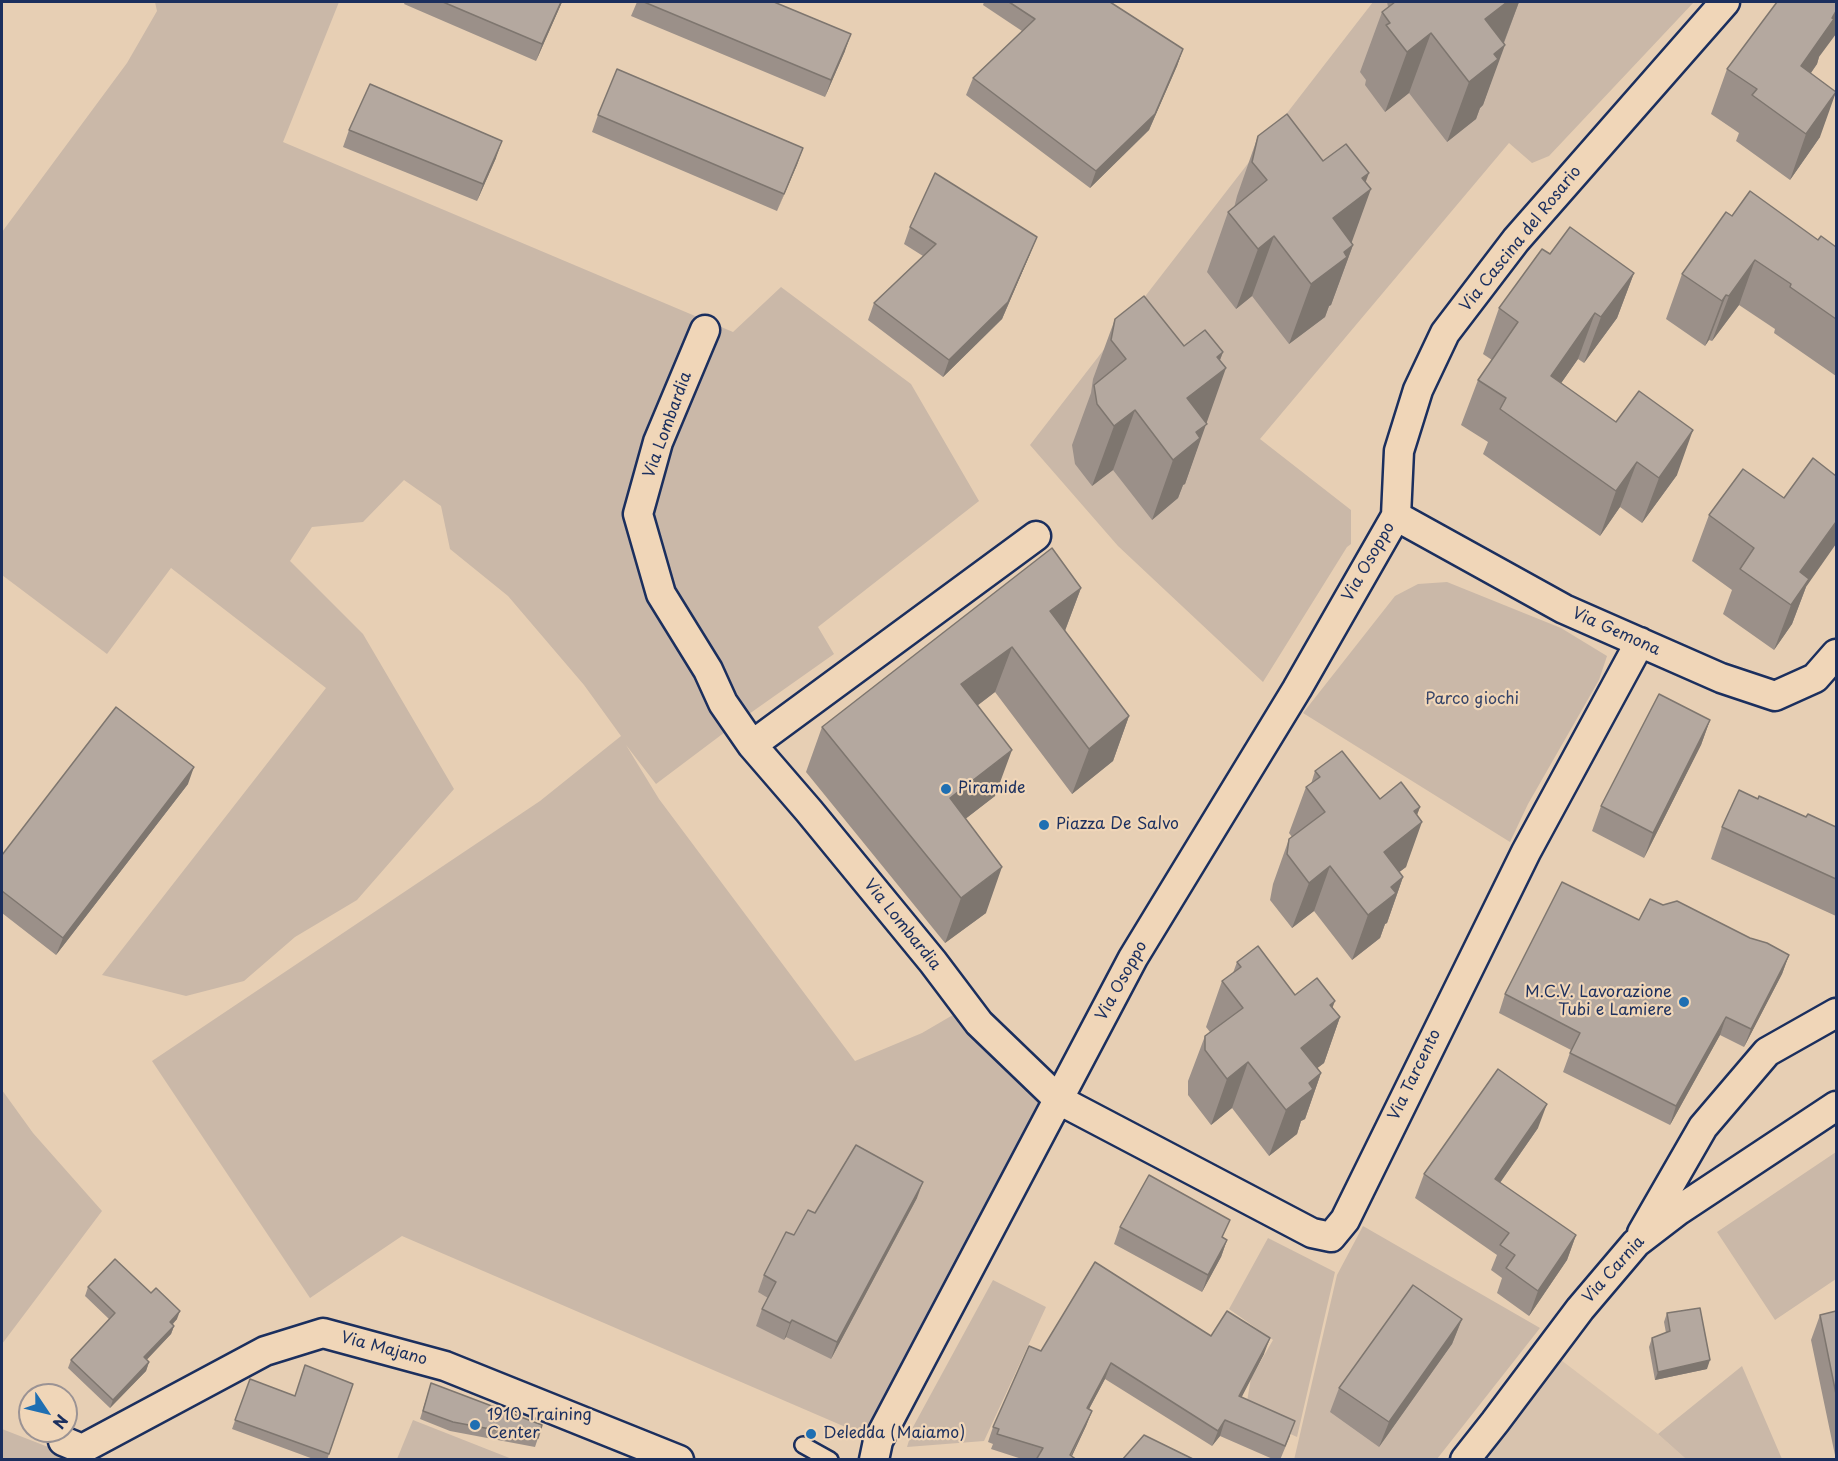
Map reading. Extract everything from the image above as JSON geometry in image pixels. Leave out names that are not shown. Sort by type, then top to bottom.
[{"type":"street","name":"Via Cascina del Rosario","points":[[1396,516],[1400,451],[1418,390],[1445,333],[1516,240],[1725,2]]},
{"type":"street","name":"Via Lombardia","points":[[705,330],[658,442],[638,514],[661,594],[708,670],[723,703],[752,745],[933,962],[979,1023],[1059,1100]]},
{"type":"street","name":"Via Gemona","points":[[1396,516],[1564,609],[1721,678],[1775,696],[1815,678],[1836,654]]},
{"type":"street","name":"Via Osoppo","points":[[874,1460],[878,1441],[883,1431],[1133,958],[1297,689],[1396,516]]},
{"type":"street","points":[[752,745],[1036,536]]},
{"type":"street","name":"Via Tarcento","points":[[1059,1100],[1312,1233],[1331,1237],[1345,1220],[1526,852],[1640,642]]},
{"type":"street","points":[[1636,1242],[1703,1127],[1767,1052],[1836,1013]]},
{"type":"street","name":"Via Carnia","points":[[1465,1460],[1580,1309],[1636,1242],[1679,1210],[1836,1106]]},
{"type":"street","name":"Via Majano","points":[[66,1443],[82,1449],[265,1351],[323,1333],[445,1366],[679,1460]]},
{"type":"lane","points":[[803,1445],[831,1460]]},
{"type":"shaded area","points":[[1557,1357],[1658,1434],[1686,1459],[1480,1460]]},
{"type":"green space","points":[[155,2],[339,2],[283,142],[733,332],[781,287],[911,384],[979,501],[818,627],[834,654],[656,784],[626,745],[659,799],[855,1061],[922,1033],[958,1012],[1059,1100],[878,1441],[402,1236],[310,1298],[152,1061],[540,801],[621,736],[584,685],[508,596],[450,549],[441,506],[404,480],[363,522],[312,527],[290,561],[363,634],[454,789],[357,900],[295,937],[244,981],[186,996],[102,975],[326,688],[171,568],[107,654],[2,575],[2,232],[127,63],[157,11]]},
{"type":"green space","points":[[1373,2],[1694,2],[1549,156],[1532,163],[1509,143],[1260,439],[1351,510],[1351,544],[1263,682],[1118,546],[1030,445]]},
{"type":"green space","name":"Parco giochi","points":[[1447,582],[1561,628],[1607,656],[1599,680],[1528,804],[1510,842],[1303,713],[1395,596],[1418,584]]},
{"type":"green space","points":[[2,1090],[33,1133],[102,1211],[2,1344]]},
{"type":"green space","points":[[1836,1152],[1836,1279],[1775,1320],[1717,1232]]},
{"type":"green space","points":[[1363,1226],[1540,1328],[1437,1459],[1294,1460],[1337,1275]]},
{"type":"green space","points":[[1268,1238],[1335,1272],[1297,1437],[1245,1413],[1251,1378],[1273,1340],[1229,1309]]},
{"type":"green space","points":[[993,1280],[1046,1307],[984,1441],[907,1447],[913,1427]]},
{"type":"green space","points":[[1742,1366],[1782,1459],[1686,1459],[1658,1434]]},
{"type":"green space","points":[[413,1420],[512,1459],[397,1459]]},
{"type":"green space","points":[[2,1429],[18,1435],[18,1443],[38,1443],[61,1452],[69,1459],[2,1459]]},
{"type":"building","points":[[443,2],[561,2],[542,44]]},
{"type":"building","points":[[644,2],[774,2],[851,34],[831,80]]},
{"type":"building","points":[[1009,2],[1110,2],[1183,49],[1155,114],[1096,171],[973,78],[1035,19]]},
{"type":"building","points":[[1395,2],[1507,2],[1485,19],[1505,45],[1494,54],[1498,59],[1469,82],[1431,33],[1407,52],[1386,25],[1390,23],[1382,12]]},
{"type":"building","points":[[1777,2],[1836,2],[1836,11],[1832,18],[1834,19],[1801,66],[1836,92],[1806,134],[1752,95],[1757,89],[1727,69]]},
{"type":"building","points":[[617,69],[803,148],[784,194],[598,115]]},
{"type":"building","points":[[370,84],[502,141],[483,184],[349,130]]},
{"type":"building","points":[[1287,114],[1323,161],[1346,144],[1369,173],[1362,178],[1371,189],[1333,218],[1353,245],[1344,252],[1347,257],[1311,284],[1274,236],[1258,249],[1228,212],[1267,180],[1252,162],[1258,136]]},
{"type":"building","points":[[935,173],[1037,237],[1008,302],[949,360],[874,303],[936,244],[910,227]]},
{"type":"building","points":[[1750,191],[1818,240],[1821,236],[1836,247],[1836,319],[1755,260],[1729,296],[1726,295],[1722,301],[1682,274],[1726,212],[1732,216]]},
{"type":"building","points":[[1570,227],[1634,273],[1601,317],[1595,313],[1551,376],[1616,422],[1639,391],[1693,430],[1659,478],[1637,462],[1616,491],[1500,409],[1506,398],[1478,380],[1518,322],[1499,308],[1542,249],[1550,254]]},
{"type":"building","points":[[1144,296],[1184,346],[1205,330],[1223,352],[1217,357],[1226,368],[1187,398],[1207,424],[1196,432],[1200,438],[1173,460],[1135,410],[1114,426],[1097,404],[1094,385],[1126,359],[1111,340],[1115,319]]},
{"type":"building","points":[[1813,458],[1836,476],[1836,522],[1800,572],[1809,579],[1791,605],[1740,569],[1754,548],[1709,515],[1743,469],[1784,498]]},
{"type":"building","points":[[1052,548],[1081,588],[1050,611],[1129,716],[1089,749],[1012,647],[961,684],[1012,750],[950,798],[1002,867],[961,898],[822,727]]},
{"type":"building","points":[[1659,694],[1710,720],[1653,833],[1601,806]]},
{"type":"building","points":[[116,707],[194,767],[63,938],[2,891],[2,855]]},
{"type":"building","points":[[1342,751],[1380,799],[1401,782],[1420,807],[1414,811],[1422,822],[1384,852],[1403,877],[1391,887],[1396,893],[1368,915],[1330,866],[1309,883],[1287,854],[1289,839],[1325,812],[1306,787],[1320,777],[1315,771]]},
{"type":"building","points":[[1739,790],[1758,799],[1759,796],[1806,817],[1808,814],[1836,827],[1836,879],[1722,827]]},
{"type":"building","points":[[1562,882],[1639,920],[1650,899],[1663,905],[1677,901],[1789,955],[1751,1029],[1726,1017],[1676,1106],[1570,1053],[1580,1033],[1505,994]]},
{"type":"building","points":[[1258,946],[1295,995],[1317,978],[1335,1001],[1330,1005],[1340,1017],[1301,1048],[1321,1073],[1309,1083],[1313,1089],[1286,1110],[1248,1062],[1227,1079],[1205,1050],[1205,1036],[1243,1008],[1222,981],[1241,967],[1237,962]]},
{"type":"building","points":[[1498,1069],[1547,1104],[1495,1179],[1576,1235],[1538,1291],[1506,1268],[1515,1255],[1500,1245],[1509,1233],[1424,1174]]},
{"type":"building","points":[[856,1145],[923,1182],[837,1342],[792,1320],[790,1323],[762,1309],[776,1282],[764,1275],[786,1232],[794,1235],[808,1210],[815,1213]]},
{"type":"building","points":[[1149,1175],[1230,1220],[1222,1237],[1227,1240],[1208,1275],[1120,1227]]},
{"type":"building","points":[[115,1259],[151,1293],[156,1288],[180,1311],[170,1322],[174,1326],[144,1357],[149,1362],[113,1400],[71,1360],[115,1313],[88,1287]]},
{"type":"building","points":[[1095,1262],[1211,1336],[1227,1311],[1270,1338],[1239,1396],[1295,1421],[1285,1446],[1225,1420],[1218,1431],[1111,1363],[1087,1408],[1092,1411],[1070,1455],[1077,1460],[1036,1460],[1043,1448],[997,1434],[999,1429],[993,1427],[1029,1346],[1041,1351]]},
{"type":"building","points":[[1413,1285],[1462,1319],[1389,1422],[1339,1388]]},
{"type":"building","points":[[1700,1308],[1710,1360],[1658,1372],[1652,1338],[1670,1331],[1667,1313]]},
{"type":"building","points":[[1836,1311],[1836,1394],[1820,1315]]},
{"type":"building","points":[[305,1365],[353,1384],[329,1454],[235,1420],[250,1379],[295,1396]]},
{"type":"building","points":[[431,1383],[542,1425],[538,1438],[453,1422],[423,1411]]},
{"type":"building","points":[[1144,1435],[1195,1460],[1122,1460]]},
{"type":"place","name":"Piramide","points":[[946,789]]},
{"type":"place","name":"Piazza De Salvo","points":[[1044,825]]},
{"type":"place","name":"M.C.V. Lavorazione Tubi e Lamiere","points":[[1684,1002]]},
{"type":"place","name":"1910 Training Center","points":[[475,1425]]},
{"type":"place","name":"Deledda (Maiamo)","points":[[811,1434]]}]
